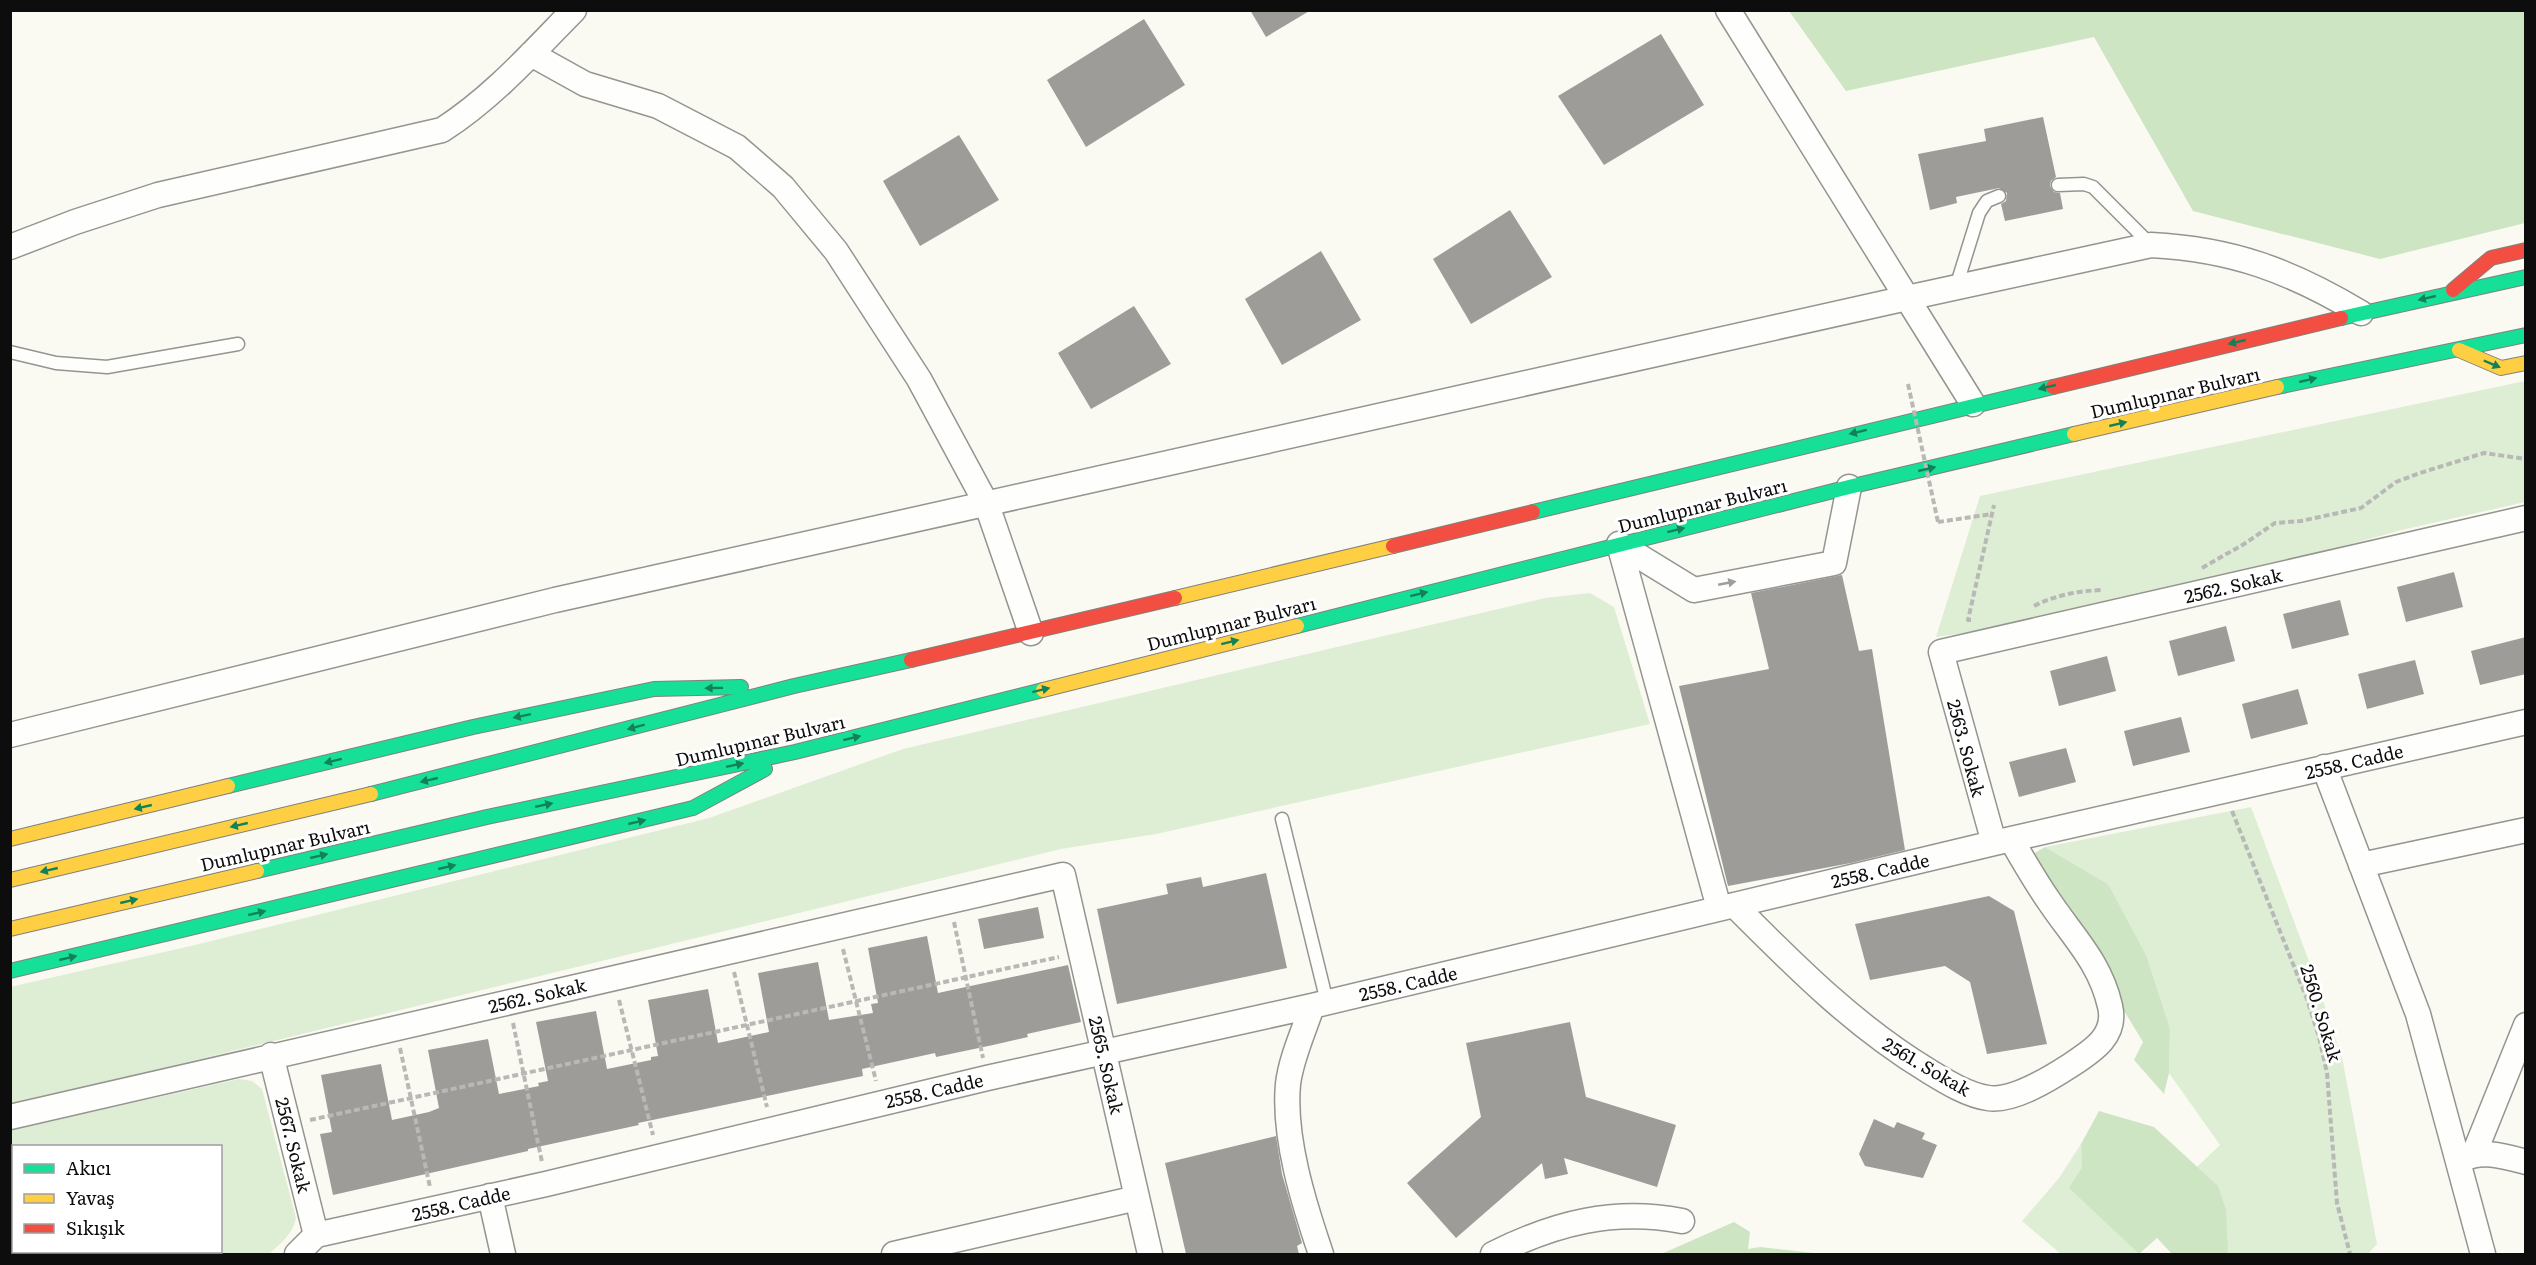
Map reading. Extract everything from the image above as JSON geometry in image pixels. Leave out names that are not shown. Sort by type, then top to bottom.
[{"type":"highway","name":"Dumlupınar Bulvarı","points":[[2451,292],[2492,258],[2526,250]]},
{"type":"highway","name":"Dumlupınar Bulvarı","points":[[10,880],[486,766],[794,686],[1031,633],[1973,404],[2451,292],[2526,277]]},
{"type":"highway","name":"Dumlupınar Bulvarı","points":[[10,929],[487,817],[795,752],[1849,487],[2331,374],[2526,335]]},
{"type":"highway","points":[[2459,350],[2500,369],[2526,363]]},
{"type":"highway","points":[[10,839],[473,727],[654,689],[794,686]]},
{"type":"highway","points":[[10,971],[693,808],[795,752]]},
{"type":"street","points":[[10,247],[75,222],[158,195],[442,130],[467,114],[574,10]]},
{"type":"street","points":[[1728,10],[1973,404]]},
{"type":"street","points":[[531,54],[585,84],[658,106],[685,119],[738,147],[783,187],[836,251],[919,379],[987,505],[1031,633]]},
{"type":"street","points":[[10,735],[555,600],[2151,245],[2186,247],[2261,264],[2329,294],[2361,313]]},
{"type":"street","points":[[1620,544],[1694,590],[1834,563],[1849,487]]},
{"type":"street","name":"2562. Sokak","points":[[1941,652],[2526,518]]},
{"type":"street","points":[[1620,544],[1727,907]]},
{"type":"street","name":"2563. Sokak","points":[[1941,652],[2002,841]]},
{"type":"street","name":"2558. Cadde","points":[[316,1235],[546,1184],[882,1102],[1320,1004],[2002,841],[2526,722]]},
{"type":"street","points":[[2324,767],[2418,1014],[2466,1157],[2483,1254]]},
{"type":"street","points":[[2361,865],[2526,830]]},
{"type":"street","name":"2561. Sokak","points":[[1727,907],[1871,1032],[1949,1082],[1981,1096],[2000,1098],[2049,1078],[2085,1056],[2106,1037],[2111,1029],[2112,1019],[2109,1000],[2095,964],[2002,841]]},
{"type":"street","name":"2562. Sokak","points":[[10,1117],[271,1055],[1064,875]]},
{"type":"street","name":"2565. Sokak","points":[[1064,875],[1137,1198],[1144,1253]]},
{"type":"street","points":[[1320,1004],[1292,1066],[1287,1098],[1294,1156],[1321,1254]]},
{"type":"street","points":[[2466,1157],[2526,1025]]},
{"type":"street","name":"2567. Sokak","points":[[271,1055],[316,1235]]},
{"type":"street","points":[[2466,1157],[2494,1155],[2526,1162]]},
{"type":"street","points":[[490,1196],[503,1254]]},
{"type":"street","points":[[894,1254],[1137,1198]]},
{"type":"street","points":[[1493,1254],[1557,1227],[1603,1216],[1650,1216],[1682,1221]]},
{"type":"street","points":[[297,1254],[316,1235]]},
{"type":"lane","points":[[2058,185],[2084,184],[2093,187],[2151,245]]},
{"type":"lane","points":[[1956,287],[1979,213],[1987,201],[1999,196]]},
{"type":"lane","points":[[10,352],[56,363],[107,367],[238,344]]},
{"type":"lane","points":[[1282,819],[1320,1004]]},
{"type":"path","points":[[1908,384],[1938,522],[1992,514]]},
{"type":"path","points":[[2195,571],[2244,544],[2275,523],[2301,521],[2361,508],[2396,482],[2420,472],[2484,453],[2499,453],[2526,459]]},
{"type":"path","points":[[1977,620],[1968,621],[1994,505]]},
{"type":"path","points":[[2024,610],[2054,596],[2082,591],[2110,590]]},
{"type":"path","name":"2560. Sokak","points":[[2224,790],[2246,852],[2304,990],[2319,1037],[2326,1073],[2337,1203],[2350,1254]]},
{"type":"path","points":[[950,901],[987,1078]]},
{"type":"path","points":[[838,926],[882,1102]]},
{"type":"path","points":[[729,950],[772,1128]]},
{"type":"path","points":[[288,1125],[1082,952]]},
{"type":"path","points":[[614,977],[658,1156]]},
{"type":"path","points":[[508,1001],[546,1184]]},
{"type":"path","points":[[395,1027],[435,1209]]},
{"type":"green space","points":[[1789,11],[2525,11],[2525,223],[2380,259],[2193,211],[2094,37],[1846,91]]},
{"type":"green space","points":[[2525,381],[2525,502],[2402,530],[2207,583],[2042,622],[1936,637],[1980,496]]},
{"type":"green space","points":[[1590,593],[1614,607],[1650,724],[1156,834],[1061,849],[11,1105],[10,987],[195,945],[709,818],[903,749],[1545,598]]},
{"type":"green space","points":[[2251,807],[2318,985],[2343,1062],[2377,1244],[2368,1254],[2228,1254],[2218,1187],[2197,1167],[2220,1145],[2169,1073],[2170,1029],[2108,884],[2045,847]]},
{"type":"green space","points":[[2045,847],[2108,884],[2146,955],[2170,1029],[2169,1073],[2164,1094],[2134,1060],[2143,1042],[2030,856]]},
{"type":"green space","points":[[239,1079],[252,1081],[262,1089],[296,1218],[286,1238],[269,1254],[11,1254],[11,1130]]},
{"type":"green space","points":[[2099,1111],[2154,1127],[2218,1186],[2226,1210],[2228,1254],[2172,1254],[2157,1238],[2139,1254],[2069,1188],[2082,1167],[2081,1144]]},
{"type":"green space","points":[[2081,1144],[2082,1167],[2070,1188],[2139,1254],[2061,1254],[2022,1221],[2059,1178]]},
{"type":"green space","points":[[1734,1222],[1750,1232],[1748,1249],[1760,1247],[1822,1254],[1661,1254]]},
{"type":"building","points":[[1250,10],[1311,10],[1266,37]]},
{"type":"building","points":[[1144,19],[1185,85],[1086,147],[1047,80]]},
{"type":"building","points":[[1661,34],[1704,105],[1604,165],[1558,96]]},
{"type":"building","points":[[2043,117],[2056,177],[2051,181],[2050,186],[2054,192],[2060,193],[2063,209],[2005,221],[2001,204],[2006,201],[2007,193],[1999,188],[1956,197],[1957,203],[1930,210],[1918,154],[1986,141],[1984,129]]},
{"type":"building","points":[[959,135],[999,200],[920,246],[883,181]]},
{"type":"building","points":[[1510,210],[1552,277],[1471,324],[1433,259]]},
{"type":"building","points":[[1321,251],[1361,320],[1282,365],[1245,299]]},
{"type":"building","points":[[1134,306],[1171,364],[1091,409],[1058,353]]},
{"type":"building","points":[[2454,572],[2463,607],[2406,622],[2397,587]]},
{"type":"building","points":[[1842,575],[1859,651],[1872,649],[1905,850],[1851,863],[1728,886],[1679,686],[1769,669],[1751,593]]},
{"type":"building","points":[[2340,600],[2349,635],[2292,649],[2283,614]]},
{"type":"building","points":[[2226,626],[2235,661],[2178,676],[2169,641]]},
{"type":"building","points":[[2526,637],[2526,674],[2480,685],[2471,651]]},
{"type":"building","points":[[2107,656],[2116,691],[2059,706],[2050,671]]},
{"type":"building","points":[[2415,660],[2424,694],[2367,709],[2358,674]]},
{"type":"building","points":[[2298,689],[2308,724],[2251,739],[2242,704]]},
{"type":"building","points":[[2181,717],[2190,752],[2133,766],[2124,731]]},
{"type":"building","points":[[2066,748],[2076,782],[2019,797],[2009,762]]},
{"type":"building","points":[[1266,873],[1287,968],[1117,1004],[1097,909],[1168,894],[1166,884],[1201,877],[1203,887]]},
{"type":"building","points":[[1989,896],[2014,911],[2047,1044],[1987,1054],[1970,982],[1945,966],[1870,980],[1855,924]]},
{"type":"building","points":[[1038,907],[1044,938],[984,949],[978,919]]},
{"type":"building","points":[[927,936],[938,993],[1068,965],[1081,1022],[1027,1034],[1028,1037],[993,1045],[936,1057],[935,1053],[862,1069],[863,1076],[638,1123],[639,1125],[333,1195],[320,1134],[332,1132],[321,1075],[381,1064],[392,1120],[429,1112],[439,1108],[428,1050],[488,1039],[499,1094],[539,1086],[538,1083],[548,1081],[536,1022],[596,1011],[607,1069],[651,1060],[651,1057],[658,1056],[648,1000],[708,989],[718,1043],[769,1032],[758,973],[818,962],[829,1020],[873,1013],[871,1004],[878,1003],[868,948]]},
{"type":"building","points":[[1570,1022],[1586,1097],[1676,1125],[1657,1187],[1564,1158],[1568,1174],[1545,1179],[1542,1163],[1456,1238],[1407,1183],[1481,1117],[1466,1043]]},
{"type":"building","points":[[1874,1119],[1894,1128],[1897,1122],[1925,1133],[1922,1139],[1937,1145],[1923,1178],[1865,1166],[1859,1154]]},
{"type":"building","points":[[1276,1136],[1282,1174],[1302,1243],[1297,1246],[1299,1254],[1186,1254],[1165,1163]]},
{"type":"traffic: fast","points":[[2341,318],[2526,277]]},
{"type":"traffic: fast","points":[[2277,387],[2526,335]]},
{"type":"traffic: fast","points":[[1533,512],[2053,387]]},
{"type":"traffic: fast","points":[[1297,626],[1849,487],[2074,434]]},
{"type":"traffic: fast","points":[[371,794],[794,686],[911,660]]},
{"type":"traffic: fast","points":[[228,786],[473,727],[654,689],[741,687]]},
{"type":"traffic: fast","points":[[257,871],[487,817],[795,752],[1043,690]]},
{"type":"traffic: fast","points":[[10,971],[693,808],[765,769]]},
{"type":"traffic: slow","points":[[2459,350],[2501,368],[2526,363]]},
{"type":"traffic: slow","points":[[2074,434],[2277,387]]},
{"type":"traffic: slow","points":[[1175,598],[1393,546]]},
{"type":"traffic: slow","points":[[1043,690],[1297,626]]},
{"type":"traffic: slow","points":[[10,839],[228,786]]},
{"type":"traffic: slow","points":[[10,880],[371,794]]},
{"type":"traffic: slow","points":[[10,929],[257,871]]},
{"type":"traffic: jam","points":[[2453,290],[2491,258],[2526,250]]},
{"type":"traffic: jam","points":[[2053,387],[2341,318]]},
{"type":"traffic: jam","points":[[1393,546],[1533,512]]},
{"type":"traffic: jam","points":[[911,660],[1175,598]]}]
